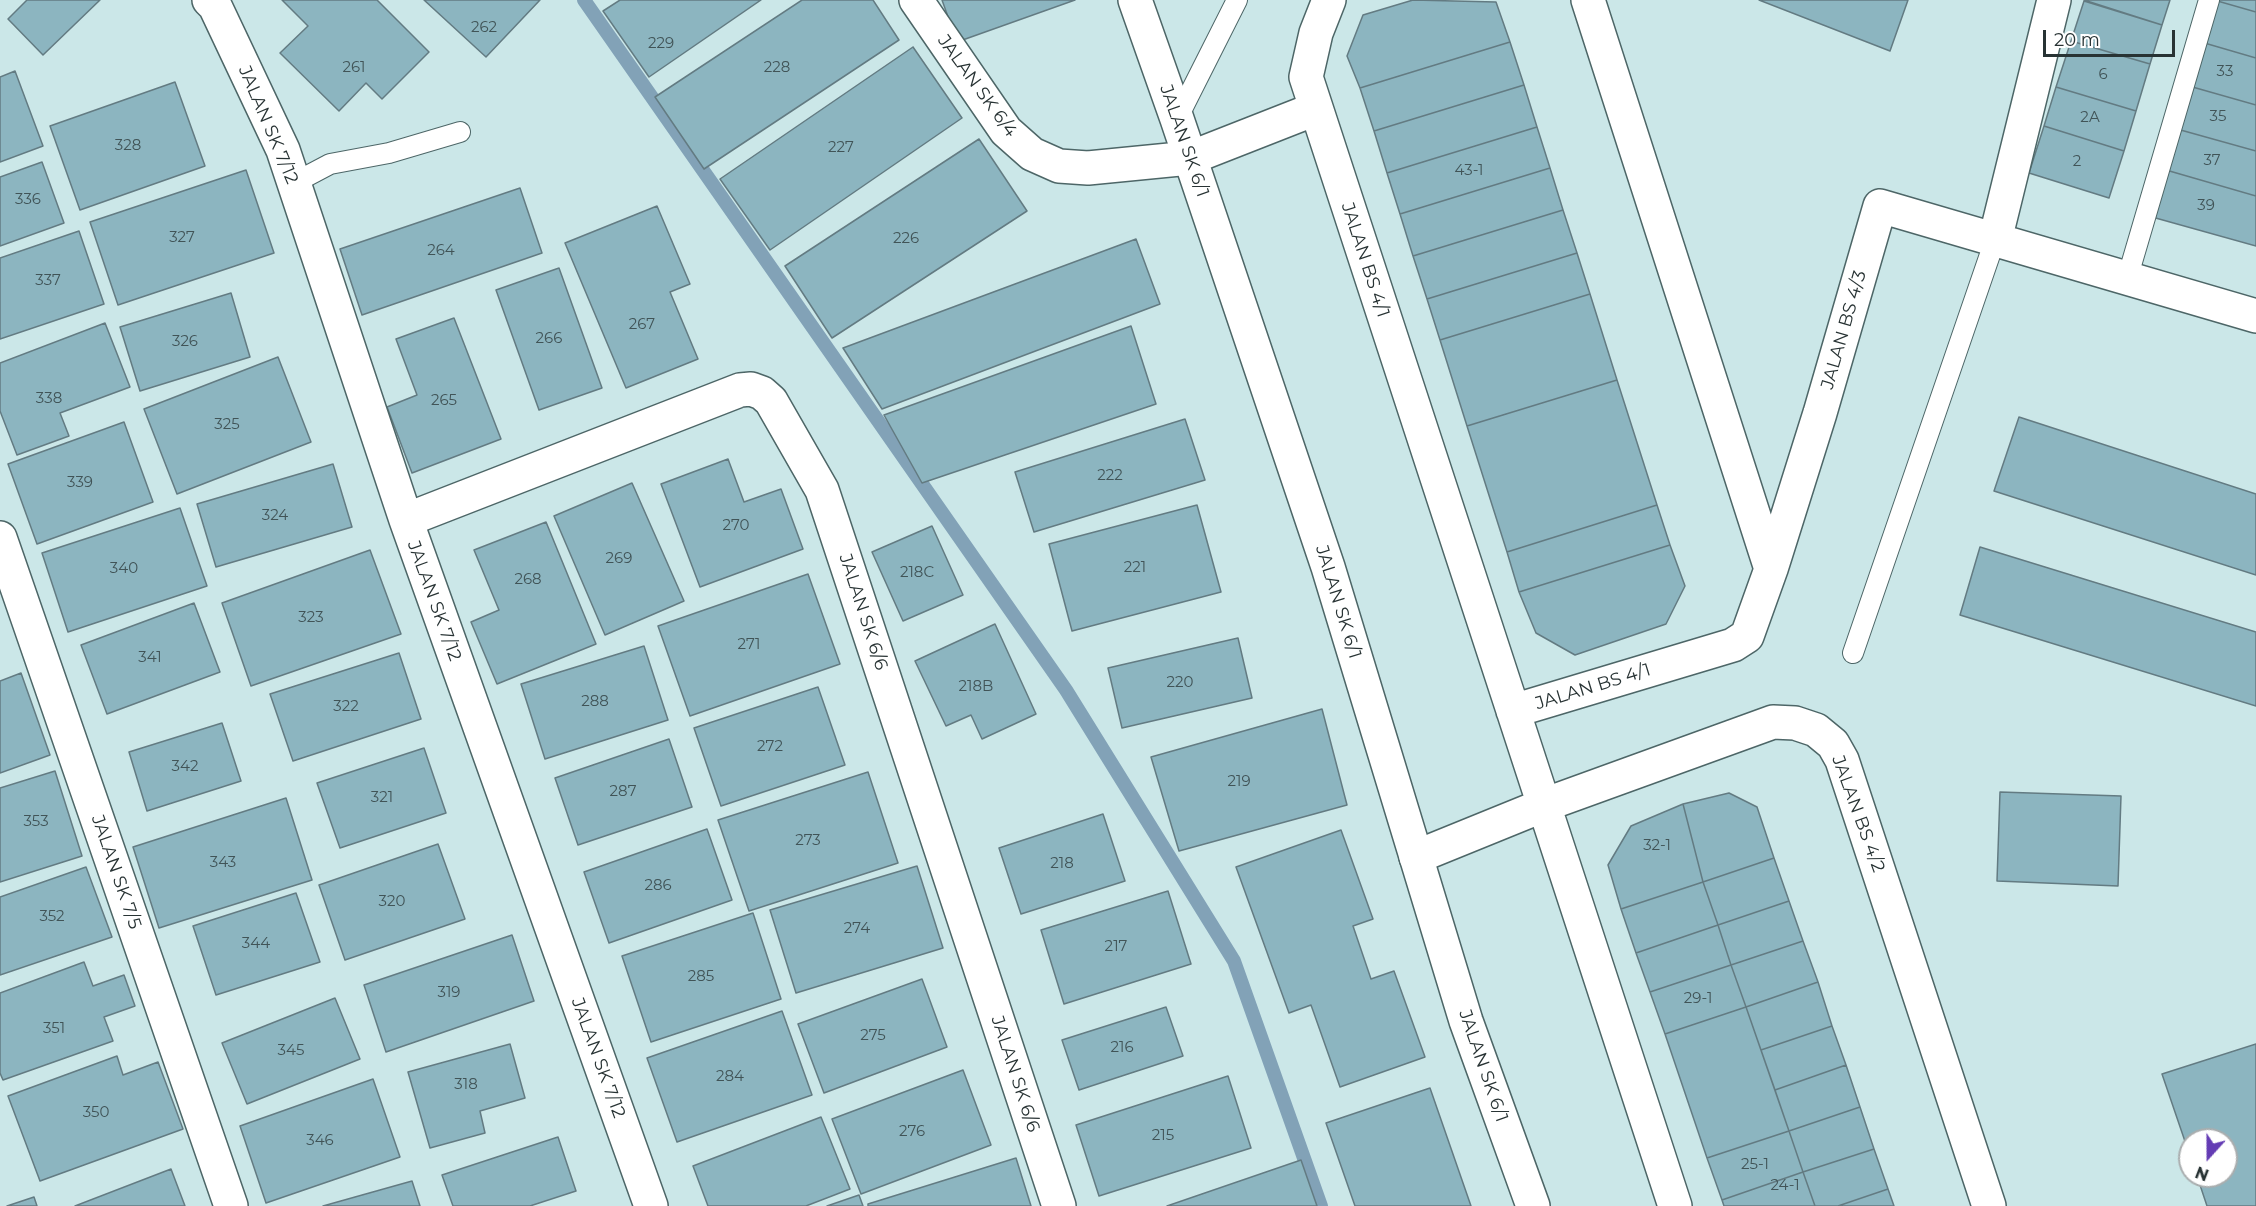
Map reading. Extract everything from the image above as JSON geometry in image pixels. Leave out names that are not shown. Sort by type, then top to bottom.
[{"type":"street","name":"JALAN SK 6/4","points":[[916,0],[1006,131],[1032,154],[1059,166],[1088,168],[1190,158],[1316,109]]},
{"type":"street","name":"JALAN SK 6/1","points":[[1135,0],[1328,567],[1466,1021],[1533,1206]]},
{"type":"street","name":"JALAN BS 4/1","points":[[1329,0],[1316,33],[1306,77],[1513,711],[1741,641],[1747,636],[1771,569]]},
{"type":"street","points":[[1588,0],[1771,569]]},
{"type":"street","points":[[1995,240],[2054,0]]},
{"type":"street","name":"JALAN SK 7/12","points":[[214,2],[283,150],[405,520],[651,1206]]},
{"type":"street","name":"JALAN BS 4/3","points":[[1771,569],[1820,413],[1880,206],[2256,316]]},
{"type":"street","name":"JALAN SK 6/6","points":[[405,520],[740,390],[751,389],[762,393],[771,401],[822,490],[1059,1206]]},
{"type":"street","name":"JALAN SK 7/5","points":[[0,538],[231,1206]]},
{"type":"street","points":[[1513,711],[1676,1206]]},
{"type":"street","name":"JALAN BS 4/2","points":[[1416,857],[1544,805],[1773,722],[1795,723],[1816,730],[1833,744],[1842,760],[1989,1206]]},
{"type":"lane","points":[[1177,119],[1237,0]]},
{"type":"lane","points":[[2127,279],[2209,0]]},
{"type":"lane","points":[[294,183],[330,164],[389,153],[460,132]]},
{"type":"lane","points":[[1853,653],[1995,240]]},
{"type":"building","points":[[27,0],[100,0],[43,55],[8,19]]},
{"type":"building","points":[[282,0],[377,0],[429,52],[382,99],[366,83],[339,111],[280,53],[308,26]]},
{"type":"building","points":[[424,0],[540,0],[486,57]]},
{"type":"building","points":[[620,0],[761,0],[649,77],[603,11]]},
{"type":"building","points":[[802,0],[873,0],[899,40],[704,169],[655,97]]},
{"type":"building","points":[[942,0],[1075,0],[957,42]]},
{"type":"building","points":[[1413,0],[1496,2],[1510,42],[1360,88],[1347,56],[1363,15]]},
{"type":"building","points":[[1759,0],[1908,0],[1890,51]]},
{"type":"building","points":[[2084,0],[2170,0],[2162,25]]},
{"type":"building","points":[[2214,0],[2256,12],[2256,58],[2201,42]]},
{"type":"building","points":[[2214,0],[2256,0],[2256,12]]},
{"type":"building","points":[[2084,1],[2162,25],[2150,64],[2071,41]]},
{"type":"building","points":[[2071,41],[2150,64],[2136,111],[2056,87]]},
{"type":"building","points":[[1510,42],[1524,85],[1374,131],[1360,88]]},
{"type":"building","points":[[2201,42],[2256,58],[2256,105],[2189,86]]},
{"type":"building","points":[[913,47],[962,118],[770,250],[720,179]]},
{"type":"building","points":[[15,71],[43,146],[0,162],[0,77]]},
{"type":"building","points":[[175,82],[205,166],[80,210],[50,126]]},
{"type":"building","points":[[1524,85],[1537,127],[1387,173],[1374,131]]},
{"type":"building","points":[[2189,86],[2256,105],[2256,151],[2177,129]]},
{"type":"building","points":[[2056,87],[2136,111],[2124,151],[2044,126]]},
{"type":"building","points":[[2044,126],[2124,151],[2109,198],[2029,173]]},
{"type":"building","points":[[1537,127],[1550,168],[1400,214],[1387,173]]},
{"type":"building","points":[[2177,129],[2256,151],[2256,196],[2166,170]]},
{"type":"building","points":[[979,139],[1027,211],[832,338],[785,266]]},
{"type":"building","points":[[42,162],[64,223],[0,246],[0,177]]},
{"type":"building","points":[[1550,168],[1563,210],[1413,256],[1400,214]]},
{"type":"building","points":[[246,170],[274,253],[118,305],[90,222]]},
{"type":"building","points":[[2166,170],[2256,196],[2256,246],[2152,217]]},
{"type":"building","points":[[520,188],[542,253],[362,315],[340,249]]},
{"type":"building","points":[[657,206],[690,284],[670,292],[698,359],[626,388],[565,243]]},
{"type":"building","points":[[1563,210],[1577,253],[1427,299],[1413,256]]},
{"type":"building","points":[[79,231],[104,304],[0,339],[0,258]]},
{"type":"building","points":[[1136,239],[1160,304],[882,409],[843,348]]},
{"type":"building","points":[[1577,253],[1590,294],[1440,340],[1427,299]]},
{"type":"building","points":[[559,268],[602,388],[539,410],[496,290]]},
{"type":"building","points":[[231,293],[250,357],[140,391],[120,327]]},
{"type":"building","points":[[1590,294],[1617,380],[1467,426],[1440,340]]},
{"type":"building","points":[[454,318],[501,439],[412,473],[387,407],[417,395],[396,339]]},
{"type":"building","points":[[105,323],[130,387],[60,413],[69,436],[17,455],[0,411],[0,363]]},
{"type":"building","points":[[1131,326],[1156,404],[922,483],[884,415]]},
{"type":"building","points":[[278,357],[311,442],[177,494],[144,409]]},
{"type":"building","points":[[1617,380],[1657,505],[1507,552],[1467,426]]},
{"type":"building","points":[[2019,417],[2256,494],[2256,575],[1994,491]]},
{"type":"building","points":[[1185,419],[1205,480],[1034,532],[1015,472]]},
{"type":"building","points":[[124,422],[153,502],[37,544],[8,464]]},
{"type":"building","points":[[728,459],[744,502],[781,489],[803,549],[700,587],[661,484]]},
{"type":"building","points":[[333,464],[352,527],[216,567],[197,504]]},
{"type":"building","points":[[632,483],[684,601],[605,635],[554,516]]},
{"type":"building","points":[[1197,505],[1221,592],[1072,631],[1049,544]]},
{"type":"building","points":[[1657,505],[1670,545],[1519,592],[1507,552]]},
{"type":"building","points":[[180,508],[207,586],[68,632],[42,553]]},
{"type":"building","points":[[546,522],[596,644],[497,684],[471,622],[499,610],[474,550]]},
{"type":"building","points":[[932,526],[963,595],[903,621],[872,552]]},
{"type":"building","points":[[1670,545],[1685,586],[1666,624],[1575,655],[1536,633],[1519,592]]},
{"type":"building","points":[[1980,547],[2256,632],[2256,706],[1960,615]]},
{"type":"building","points":[[370,550],[401,634],[251,686],[222,603]]},
{"type":"building","points":[[808,574],[840,664],[690,716],[658,626]]},
{"type":"building","points":[[194,603],[220,672],[107,714],[81,645]]},
{"type":"building","points":[[995,624],[1036,714],[982,739],[971,715],[946,726],[915,661]]},
{"type":"building","points":[[1238,638],[1252,698],[1122,728],[1108,668]]},
{"type":"building","points":[[644,646],[668,720],[545,759],[521,684]]},
{"type":"building","points":[[399,653],[421,719],[293,761],[270,694]]},
{"type":"building","points":[[21,673],[50,755],[0,773],[0,681]]},
{"type":"building","points":[[818,687],[845,765],[721,806],[694,728]]},
{"type":"building","points":[[1322,709],[1347,805],[1179,851],[1151,757]]},
{"type":"building","points":[[222,723],[241,781],[147,811],[129,752]]},
{"type":"building","points":[[669,739],[692,807],[578,845],[555,778]]},
{"type":"building","points":[[424,748],[446,813],[340,848],[317,783]]},
{"type":"building","points":[[55,771],[82,856],[0,882],[0,788]]},
{"type":"building","points":[[868,772],[898,863],[749,911],[718,820]]},
{"type":"building","points":[[2000,792],[2121,796],[2118,886],[1997,881]]},
{"type":"building","points":[[1729,793],[1757,807],[1774,858],[1703,882],[1683,804]]},
{"type":"building","points":[[286,798],[312,880],[159,928],[133,847]]},
{"type":"building","points":[[1683,804],[1703,882],[1621,909],[1608,865],[1631,826]]},
{"type":"building","points":[[1103,814],[1125,881],[1021,914],[999,848]]},
{"type":"building","points":[[707,829],[732,900],[609,943],[584,872]]},
{"type":"building","points":[[1341,830],[1373,919],[1353,926],[1371,979],[1394,971],[1425,1057],[1340,1087],[1311,1005],[1289,1013],[1236,867]]},
{"type":"building","points":[[438,844],[465,919],[345,960],[319,885]]},
{"type":"building","points":[[1774,858],[1789,901],[1718,925],[1703,882]]},
{"type":"building","points":[[917,866],[943,948],[796,993],[770,910]]},
{"type":"building","points":[[86,867],[112,937],[0,975],[0,897]]},
{"type":"building","points":[[1703,882],[1718,925],[1636,953],[1621,909]]},
{"type":"building","points":[[1168,891],[1191,964],[1064,1004],[1041,930]]},
{"type":"building","points":[[296,893],[320,962],[216,995],[193,926]]},
{"type":"building","points":[[1789,901],[1803,941],[1731,965],[1718,925]]},
{"type":"building","points":[[753,913],[781,999],[651,1042],[622,956]]},
{"type":"building","points":[[1718,925],[1731,965],[1650,992],[1636,953]]},
{"type":"building","points":[[512,935],[534,1001],[386,1052],[364,985]]},
{"type":"building","points":[[1803,941],[1818,982],[1746,1007],[1731,965]]},
{"type":"building","points":[[84,962],[93,986],[124,975],[135,1006],[104,1017],[113,1041],[3,1080],[0,1073],[0,993]]},
{"type":"building","points":[[1731,965],[1746,1007],[1665,1034],[1650,992]]},
{"type":"building","points":[[922,979],[947,1047],[824,1093],[798,1024]]},
{"type":"building","points":[[1818,982],[1832,1026],[1761,1050],[1746,1007]]},
{"type":"building","points":[[335,998],[360,1059],[247,1104],[222,1043]]},
{"type":"building","points":[[1166,1007],[1183,1056],[1079,1090],[1062,1040]]},
{"type":"building","points":[[1746,1007],[1789,1131],[1707,1158],[1665,1034]]},
{"type":"building","points":[[782,1011],[812,1095],[677,1142],[647,1058]]},
{"type":"building","points":[[1832,1026],[1846,1065],[1775,1090],[1761,1050]]},
{"type":"building","points":[[510,1044],[525,1098],[480,1111],[485,1133],[430,1148],[408,1072]]},
{"type":"building","points":[[2256,1044],[2256,1206],[2207,1206],[2201,1188],[2238,1188],[2238,1128],[2180,1128],[2162,1074]]},
{"type":"building","points":[[117,1056],[123,1075],[158,1062],[183,1129],[40,1181],[8,1096]]},
{"type":"building","points":[[1846,1065],[1860,1107],[1789,1131],[1775,1090]]},
{"type":"building","points":[[963,1070],[991,1145],[861,1194],[832,1119]]},
{"type":"building","points":[[1228,1076],[1251,1148],[1099,1196],[1076,1125]]},
{"type":"building","points":[[373,1079],[400,1157],[266,1203],[240,1126]]},
{"type":"building","points":[[1430,1088],[1471,1206],[1355,1206],[1326,1123]]},
{"type":"building","points":[[1860,1107],[1874,1149],[1803,1172],[1789,1131]]},
{"type":"building","points":[[821,1117],[850,1189],[806,1206],[708,1206],[693,1166]]},
{"type":"building","points":[[1789,1131],[1803,1172],[1722,1200],[1707,1158]]},
{"type":"building","points":[[558,1137],[576,1191],[530,1206],[453,1206],[442,1175]]},
{"type":"building","points":[[1874,1149],[1888,1189],[1838,1206],[1815,1206],[1803,1172]]},
{"type":"building","points":[[1016,1158],[1031,1206],[868,1206],[868,1204]]},
{"type":"building","points":[[1301,1160],[1317,1206],[1167,1206]]},
{"type":"building","points":[[171,1169],[185,1206],[75,1206]]},
{"type":"building","points":[[1803,1172],[1815,1206],[1724,1206],[1722,1200]]},
{"type":"building","points":[[412,1181],[420,1206],[323,1206]]},
{"type":"building","points":[[1888,1189],[1894,1206],[1838,1206]]},
{"type":"building","points":[[859,1195],[863,1206],[827,1206]]},
{"type":"building","points":[[34,1197],[37,1206],[7,1206]]},
{"type":"waterway","points":[[584,0],[1066,690],[1234,961],[1321,1206]]}]
